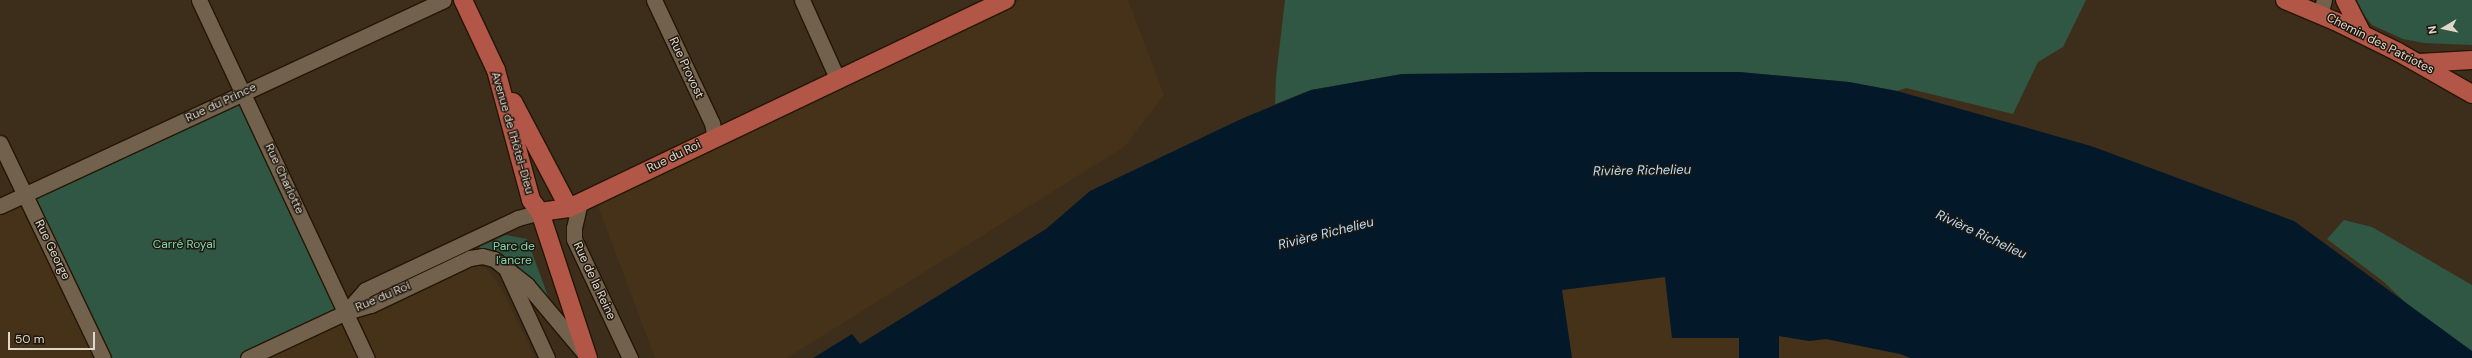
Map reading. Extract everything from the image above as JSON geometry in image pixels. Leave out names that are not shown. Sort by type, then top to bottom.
[{"type":"main road","name":"Avenue de l'Hôtel-Dieu","points":[[463,0],[496,70],[531,200],[540,212],[587,357]]},
{"type":"main road","name":"Rue du Roi","points":[[540,212],[575,205],[1006,0]]},
{"type":"main road","name":"Chemin des Patriotes","points":[[2286,0],[2322,7],[2362,33],[2419,62],[2472,94]]},
{"type":"main road","points":[[2345,0],[2362,33]]},
{"type":"main road","points":[[2419,62],[2472,60]]},
{"type":"main road","points":[[502,91],[511,99],[575,205]]},
{"type":"street","name":"Rue Charlotte","points":[[200,0],[367,358]]},
{"type":"street","name":"Rue du Prince","points":[[0,206],[443,0]]},
{"type":"street","name":"Rue Provost","points":[[654,0],[712,123],[715,138]]},
{"type":"street","points":[[802,0],[838,80]]},
{"type":"street","name":"Rue George","points":[[0,143],[103,358]]},
{"type":"street","name":"Rue de la Reine","points":[[575,205],[574,239],[630,358]]},
{"type":"street","name":"Rue du Roi","points":[[346,312],[365,290],[518,218],[540,212]]},
{"type":"street","name":"Rue du Roi","points":[[248,358],[346,312],[372,304],[474,257],[490,257],[527,285],[587,357]]},
{"type":"street","points":[[507,271],[547,358]]},
{"type":"shaded area","points":[[1021,0],[1128,0],[1164,95],[1124,147],[787,358],[655,358],[597,203]]},
{"type":"shaded area","points":[[27,194],[103,358],[0,358],[0,206]]},
{"type":"shaded area","points":[[474,263],[489,271],[502,289],[535,358],[255,358]]},
{"type":"shaded area","points":[[1665,277],[1672,338],[1739,338],[1739,358],[1572,358],[1562,290]]},
{"type":"shaded area","points":[[1779,336],[1809,341],[1825,339],[1900,354],[1911,358],[1779,358]]},
{"type":"green space","points":[[1285,0],[2086,0],[2063,47],[2038,62],[2013,114],[1906,88],[1897,91],[1849,82],[1739,72],[1402,74],[1311,90],[1275,104],[1276,77]]},
{"type":"green space","points":[[2356,0],[2472,0],[2472,45],[2424,43],[2403,39],[2372,25],[2362,12]]},
{"type":"green space","name":"Carré Royal","points":[[240,94],[343,314],[248,358],[103,358],[27,194]]},
{"type":"green space","points":[[2344,220],[2372,227],[2472,285],[2472,356],[2436,332],[2384,282],[2327,239]]},
{"type":"green space","name":"Parc de l'ancre","points":[[506,235],[527,239],[559,326],[494,258],[479,247]]},
{"type":"water","name":"Rivière Richelieu","points":[[1739,72],[1849,82],[1897,91],[2091,146],[2294,221],[2472,351],[2472,358],[1911,358],[1900,354],[1826,339],[1809,341],[1779,336],[1779,358],[1739,358],[1739,338],[1672,338],[1665,277],[1562,290],[1572,358],[813,358],[852,334],[860,344],[1046,229],[1090,191],[1241,119],[1311,90],[1402,74]]}]
